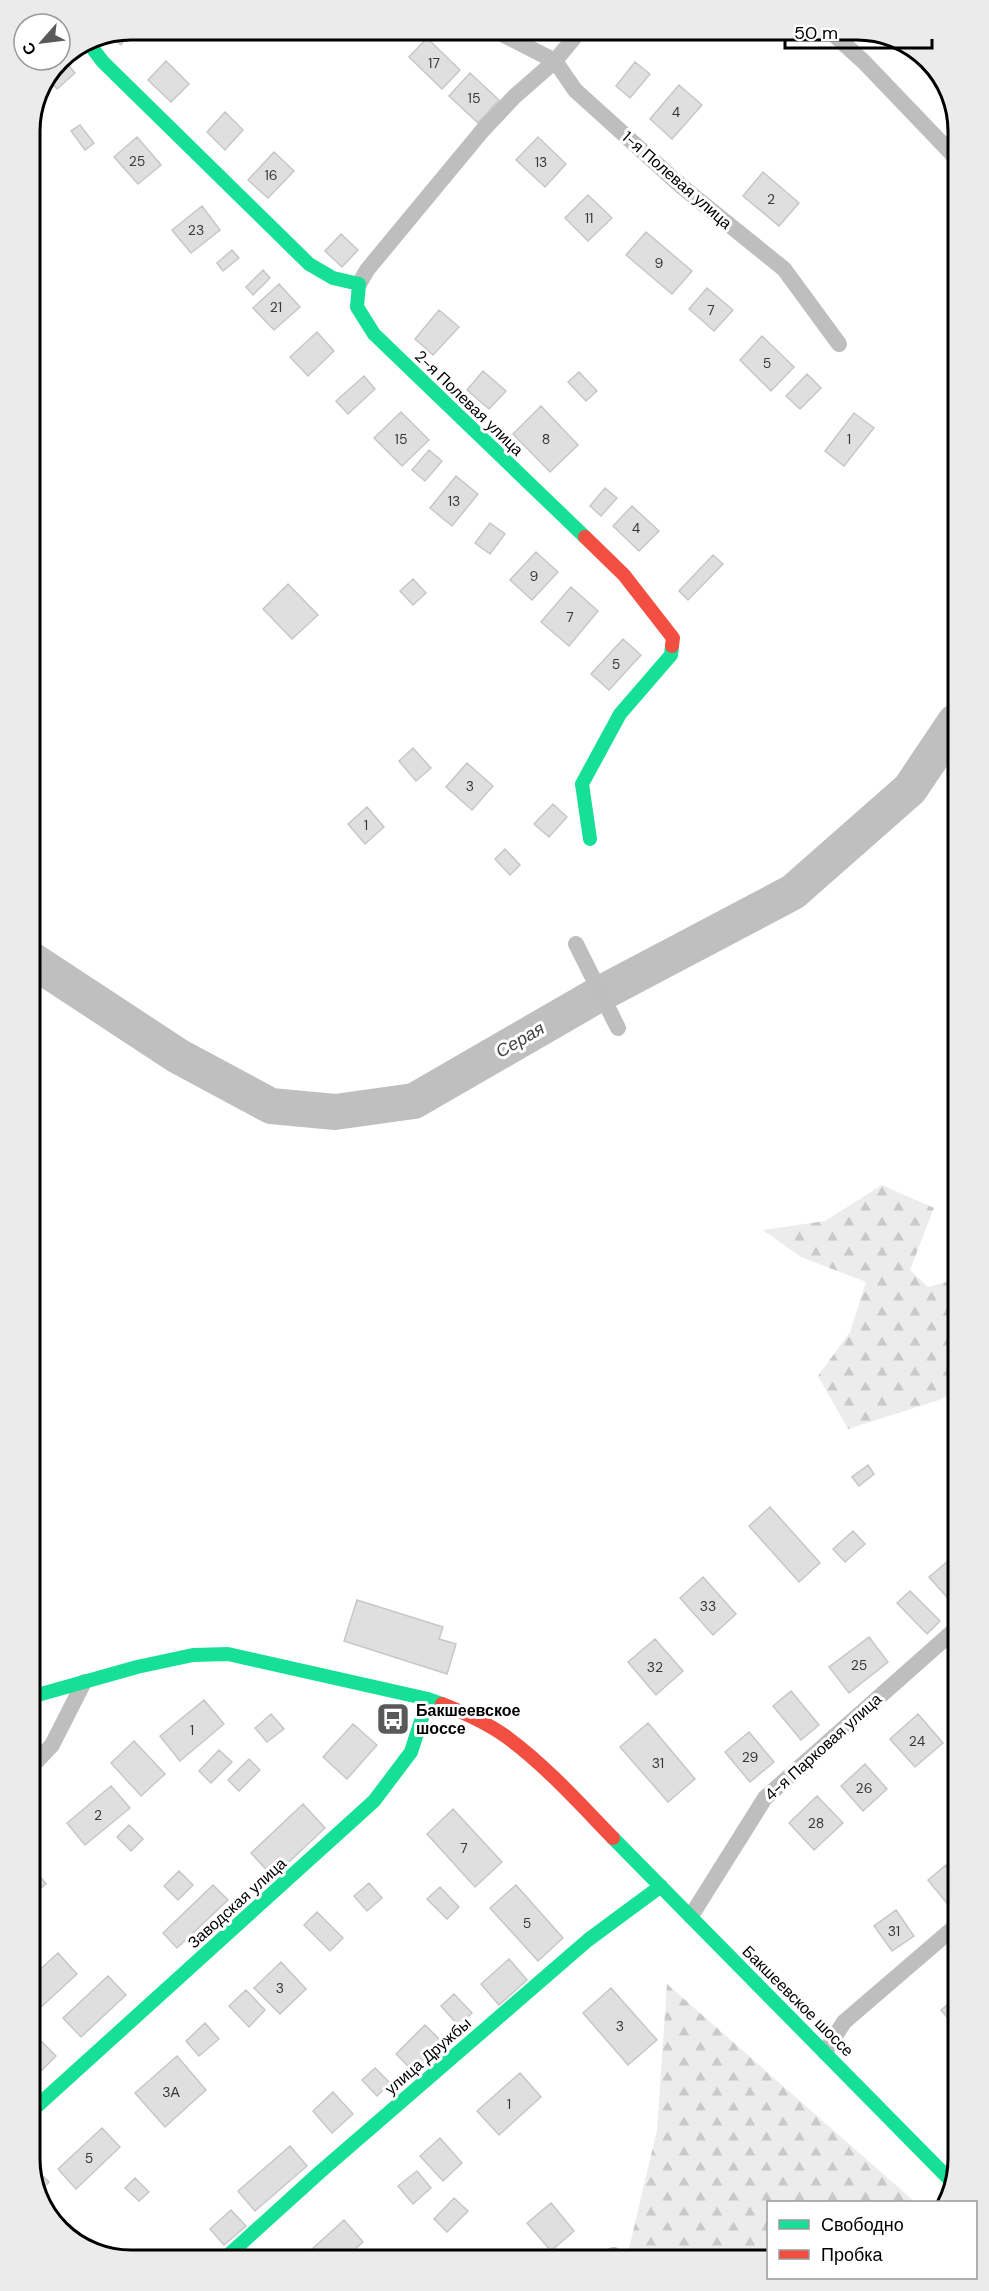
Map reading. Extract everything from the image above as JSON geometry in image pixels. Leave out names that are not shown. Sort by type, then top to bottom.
[{"type":"street","name":"1-я Полевая улица","points":[[515,41],[555,61],[575,90],[654,162],[784,269],[839,344]]},
{"type":"street","points":[[93,49],[103,62],[309,264],[333,278],[359,284],[367,270],[482,131],[514,96],[555,61],[572,41]]},
{"type":"street","points":[[841,41],[948,150]]},
{"type":"street","name":"2-я Полевая улица","points":[[359,284],[357,308],[374,334],[624,575],[673,638],[671,655],[620,714],[582,784],[590,839]]},
{"type":"street","points":[[576,944],[618,1028]]},
{"type":"street","name":"4-я Парковая улица","points":[[691,1916],[765,1798],[948,1636]]},
{"type":"street","name":"Бакшеевское шоссе","points":[[40,1694],[193,1655],[228,1654],[428,1699],[470,1715],[508,1738],[562,1786],[947,2177]]},
{"type":"street","points":[[40,1757],[52,1745],[84,1682]]},
{"type":"street","name":"Заводская улица","points":[[40,2103],[374,1801],[411,1752],[428,1699]]},
{"type":"street","name":"улица Дружбы","points":[[233,2250],[588,1940],[661,1886]]},
{"type":"street","points":[[825,2052],[844,2022],[948,1933]]},
{"type":"green space","points":[[882,1185],[934,1208],[910,1270],[928,1287],[948,1281],[948,1395],[939,1400],[848,1429],[818,1376],[850,1332],[866,1282],[801,1257],[763,1230],[825,1221]]},
{"type":"green space","points":[[667,1984],[914,2201],[767,2201],[767,2250],[629,2250],[657,2130]]},
{"type":"building","points":[[425,40],[429,40],[460,70],[442,89],[409,57]]},
{"type":"building","points":[[166,61],[189,84],[171,102],[148,80]]},
{"type":"building","points":[[635,62],[650,74],[630,98],[616,86]]},
{"type":"building","points":[[72,70],[75,73],[57,89],[54,85],[63,72],[72,72]]},
{"type":"building","points":[[470,73],[499,100],[478,123],[449,96]]},
{"type":"building","points":[[679,85],[702,105],[672,139],[650,119]]},
{"type":"building","points":[[225,112],[243,130],[225,150],[207,132]]},
{"type":"building","points":[[80,125],[94,143],[85,150],[71,131]]},
{"type":"building","points":[[137,137],[161,165],[138,184],[114,157]]},
{"type":"building","points":[[538,137],[566,164],[545,187],[516,160]]},
{"type":"building","points":[[274,152],[294,171],[268,198],[248,180]]},
{"type":"building","points":[[763,172],[799,203],[779,226],[743,196]]},
{"type":"building","points":[[588,195],[612,218],[588,241],[565,218]]},
{"type":"building","points":[[202,206],[220,230],[191,253],[172,230]]},
{"type":"building","points":[[646,232],[692,271],[672,294],[626,255]]},
{"type":"building","points":[[341,234],[358,250],[342,267],[325,251]]},
{"type":"building","points":[[232,250],[239,258],[223,271],[217,263]]},
{"type":"building","points":[[263,270],[270,278],[253,295],[246,287]]},
{"type":"building","points":[[279,284],[300,307],[274,330],[253,308]]},
{"type":"building","points":[[707,288],[733,310],[714,331],[689,309]]},
{"type":"building","points":[[439,310],[459,327],[433,355],[415,339]]},
{"type":"building","points":[[317,332],[334,351],[308,376],[290,357]]},
{"type":"building","points":[[762,336],[794,367],[771,391],[740,360]]},
{"type":"building","points":[[483,371],[506,391],[489,409],[467,390]]},
{"type":"building","points":[[579,372],[597,391],[586,401],[568,382]]},
{"type":"building","points":[[807,374],[821,388],[800,409],[786,396]]},
{"type":"building","points":[[364,376],[375,389],[348,414],[336,401]]},
{"type":"building","points":[[541,406],[578,445],[550,472],[513,434]]},
{"type":"building","points":[[401,412],[429,440],[402,466],[374,438]]},
{"type":"building","points":[[854,413],[874,428],[844,466],[825,451]]},
{"type":"building","points":[[429,450],[442,461],[425,481],[412,470]]},
{"type":"building","points":[[456,476],[478,494],[452,526],[430,508]]},
{"type":"building","points":[[605,488],[617,498],[601,516],[590,506]]},
{"type":"building","points":[[632,506],[659,531],[639,551],[613,526]]},
{"type":"building","points":[[490,523],[505,534],[490,554],[475,543]]},
{"type":"building","points":[[536,552],[558,572],[532,600],[510,580]]},
{"type":"building","points":[[713,555],[723,564],[688,600],[679,591]]},
{"type":"building","points":[[413,579],[426,593],[413,605],[400,591]]},
{"type":"building","points":[[288,584],[318,615],[292,639],[263,609]]},
{"type":"building","points":[[571,587],[598,611],[569,646],[541,622]]},
{"type":"building","points":[[623,639],[641,655],[609,690],[591,674]]},
{"type":"building","points":[[413,748],[431,768],[416,781],[399,761]]},
{"type":"building","points":[[467,763],[493,786],[472,810],[446,787]]},
{"type":"building","points":[[553,804],[567,817],[549,837],[534,824]]},
{"type":"building","points":[[367,807],[384,827],[365,844],[348,824]]},
{"type":"building","points":[[505,849],[520,865],[510,875],[495,859]]},
{"type":"building","points":[[868,1465],[874,1474],[859,1486],[852,1477]]},
{"type":"building","points":[[770,1507],[820,1563],[799,1582],[749,1526]]},
{"type":"building","points":[[853,1531],[865,1544],[845,1562],[833,1549]]},
{"type":"building","points":[[948,1561],[948,1598],[929,1577]]},
{"type":"building","points":[[703,1577],[736,1614],[713,1635],[680,1598]]},
{"type":"building","points":[[910,1591],[940,1621],[927,1634],[897,1603]]},
{"type":"building","points":[[357,1600],[443,1627],[439,1639],[456,1644],[447,1674],[344,1641]]},
{"type":"building","points":[[869,1637],[888,1662],[849,1693],[829,1667]]},
{"type":"building","points":[[655,1639],[683,1671],[656,1695],[628,1662]]},
{"type":"building","points":[[791,1691],[819,1725],[801,1740],[773,1706]]},
{"type":"building","points":[[204,1700],[224,1724],[180,1761],[160,1736]]},
{"type":"building","points":[[271,1714],[284,1729],[267,1742],[255,1728]]},
{"type":"building","points":[[918,1714],[943,1743],[915,1767],[890,1739]]},
{"type":"building","points":[[648,1723],[695,1779],[668,1802],[620,1747]]},
{"type":"building","points":[[353,1724],[377,1745],[347,1779],[323,1757]]},
{"type":"building","points":[[749,1732],[774,1762],[750,1782],[725,1752]]},
{"type":"building","points":[[134,1741],[165,1774],[141,1796],[111,1763]]},
{"type":"building","points":[[219,1750],[232,1762],[211,1783],[199,1771]]},
{"type":"building","points":[[249,1759],[260,1770],[239,1791],[228,1780]]},
{"type":"building","points":[[865,1764],[887,1789],[863,1811],[841,1786]]},
{"type":"building","points":[[111,1786],[130,1808],[85,1845],[67,1823]]},
{"type":"building","points":[[817,1796],[843,1823],[814,1850],[789,1823]]},
{"type":"building","points":[[303,1804],[325,1828],[273,1877],[251,1853]]},
{"type":"building","points":[[453,1809],[502,1862],[475,1887],[427,1834]]},
{"type":"building","points":[[129,1825],[143,1839],[131,1851],[117,1837]]},
{"type":"building","points":[[946,1865],[948,1867],[948,1905],[928,1880]]},
{"type":"building","points":[[179,1871],[193,1885],[178,1900],[164,1886]]},
{"type":"building","points":[[40,1877],[46,1884],[40,1889]]},
{"type":"building","points":[[369,1883],[382,1898],[367,1911],[354,1896]]},
{"type":"building","points":[[213,1885],[228,1900],[177,1948],[163,1933]]},
{"type":"building","points":[[516,1885],[563,1938],[538,1961],[490,1908]]},
{"type":"building","points":[[440,1887],[459,1907],[447,1919],[427,1899]]},
{"type":"building","points":[[896,1910],[914,1936],[892,1951],[874,1926]]},
{"type":"building","points":[[317,1912],[343,1938],[330,1951],[304,1925]]},
{"type":"building","points":[[58,1953],[77,1974],[40,2008],[40,1969]]},
{"type":"building","points":[[509,1959],[527,1980],[499,2005],[481,1984]]},
{"type":"building","points":[[281,1962],[306,1989],[280,2014],[254,1988]]},
{"type":"building","points":[[108,1976],[126,1995],[81,2037],[63,2018]]},
{"type":"building","points":[[611,1988],[657,2040],[628,2065],[583,2013]]},
{"type":"building","points":[[246,1990],[265,2010],[249,2027],[229,2006]]},
{"type":"building","points":[[454,1994],[472,2013],[458,2025],[441,2006]]},
{"type":"building","points":[[948,2004],[948,2018],[941,2010]]},
{"type":"building","points":[[205,2023],[219,2039],[199,2056],[186,2041]]},
{"type":"building","points":[[425,2025],[446,2046],[417,2075],[396,2054]]},
{"type":"building","points":[[40,2040],[56,2056],[40,2072]]},
{"type":"building","points":[[177,2056],[206,2090],[165,2127],[135,2093]]},
{"type":"building","points":[[375,2068],[390,2083],[377,2096],[362,2080]]},
{"type":"building","points":[[520,2073],[541,2097],[499,2135],[477,2111]]},
{"type":"building","points":[[333,2092],[353,2114],[332,2133],[313,2111]]},
{"type":"building","points":[[102,2128],[120,2147],[76,2189],[58,2169]]},
{"type":"building","points":[[440,2138],[462,2163],[443,2181],[420,2156]]},
{"type":"building","points":[[290,2146],[307,2166],[255,2211],[238,2191]]},
{"type":"building","points":[[417,2171],[431,2188],[413,2204],[398,2186]]},
{"type":"building","points":[[42,2175],[49,2182],[44,2187]]},
{"type":"building","points":[[135,2178],[149,2192],[139,2201],[125,2188]]},
{"type":"building","points":[[454,2198],[468,2211],[447,2232],[434,2219]]},
{"type":"building","points":[[551,2203],[574,2231],[550,2250],[527,2223]]},
{"type":"building","points":[[231,2210],[246,2226],[224,2245],[210,2229]]},
{"type":"building","points":[[344,2220],[363,2242],[354,2250],[311,2250]]},
{"type":"waterway","name":"Серая","points":[[41,966],[178,1056],[271,1106],[335,1112],[414,1101],[594,997],[793,892],[910,789],[948,732]]},
{"type":"traffic: fast","points":[[93,49],[103,62],[309,264],[333,278],[359,284],[357,307],[374,334],[585,537]]},
{"type":"traffic: fast","points":[[590,839],[582,784],[620,714],[671,655],[672,646]]},
{"type":"traffic: fast","points":[[40,1694],[137,1667],[193,1655],[228,1654],[442,1704]]},
{"type":"traffic: fast","points":[[40,2103],[374,1801],[411,1752],[428,1699]]},
{"type":"traffic: fast","points":[[613,1838],[947,2177]]},
{"type":"traffic: fast","points":[[234,2250],[320,2172],[588,1940],[661,1886]]},
{"type":"traffic: jam","points":[[585,537],[624,575],[673,638],[672,646]]},
{"type":"traffic: jam","points":[[442,1704],[484,1723],[522,1749],[563,1786],[613,1838]]},
{"type":"place","name":"Бакшеевское шоссе","points":[[393,1719]]}]
